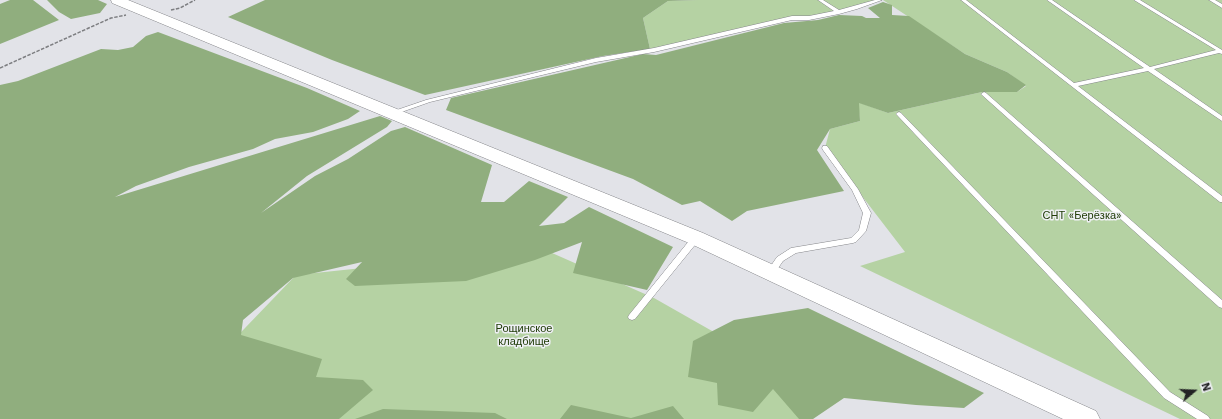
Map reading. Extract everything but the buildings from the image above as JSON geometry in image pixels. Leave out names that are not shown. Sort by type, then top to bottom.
[{"type":"street","points":[[117,0],[696,238],[1088,419]]},
{"type":"lane","points":[[820,0],[839,12]]},
{"type":"lane","points":[[393,113],[428,101],[596,60],[654,50],[792,18],[809,18],[839,12],[880,0]]},
{"type":"lane","points":[[963,0],[1222,200]]},
{"type":"lane","points":[[1049,0],[1222,119]]},
{"type":"lane","points":[[1136,0],[1221,51]]},
{"type":"lane","points":[[1211,0],[1222,6]]},
{"type":"lane","points":[[1074,85],[1149,69],[1221,51]]},
{"type":"lane","points":[[984,94],[1222,304]]},
{"type":"lane","points":[[899,114],[1167,395],[1204,419]]},
{"type":"lane","points":[[771,273],[780,259],[794,250],[853,240],[862,231],[867,213],[855,189],[824,148]]},
{"type":"lane","points":[[632,316],[696,238]]},
{"type":"path","points":[[0,68],[111,18],[180,8],[195,0]]},
{"type":"green space","points":[[10,0],[33,0],[59,20],[0,44],[0,4]]},
{"type":"green space","points":[[47,0],[98,0],[107,4],[100,13],[71,19],[59,12]]},
{"type":"green space","points":[[265,0],[698,0],[668,1],[643,18],[650,49],[603,56],[425,95],[332,60],[228,17]]},
{"type":"green space","points":[[880,0],[809,18],[792,18],[650,49],[643,18],[668,1]]},
{"type":"green space","name":"СНТ «Берёзка»","points":[[883,0],[1222,0],[1222,419],[1180,419],[860,266],[905,252],[825,148],[830,129],[860,121],[858,102],[888,113],[982,92],[1017,92],[1026,86],[1007,72],[965,54]]},
{"type":"green space","points":[[883,2],[892,5],[892,15],[909,16],[965,54],[1007,72],[1026,85],[1017,92],[982,92],[888,113],[859,103],[860,121],[830,129],[817,150],[844,191],[747,211],[732,221],[700,201],[682,205],[633,179],[446,110],[451,98],[643,54],[656,55],[784,23],[818,20],[839,15],[880,18],[868,8]]},
{"type":"green space","points":[[158,32],[307,88],[360,111],[348,119],[313,132],[275,139],[253,149],[189,167],[136,186],[115,197],[380,116],[392,121],[387,127],[307,176],[261,213],[315,176],[348,159],[391,131],[405,127],[492,165],[481,202],[504,202],[529,181],[568,197],[539,226],[564,223],[589,207],[673,247],[647,290],[573,273],[582,242],[535,260],[466,281],[355,286],[346,279],[362,262],[293,278],[243,320],[241,335],[322,359],[316,377],[363,380],[373,390],[339,419],[0,419],[0,85],[18,81],[101,49],[118,50],[133,47],[146,36]]},
{"type":"green space","name":"Рощинское кладбище","points":[[543,249],[654,298],[742,348],[802,419],[194,419],[169,407],[296,275]]},
{"type":"green space","points":[[808,308],[984,393],[964,408],[844,398],[813,419],[799,419],[773,389],[753,412],[718,405],[717,383],[688,377],[693,341],[734,320]]},
{"type":"green space","points":[[571,405],[631,418],[673,406],[684,419],[560,419]]},
{"type":"green space","points":[[383,409],[495,413],[507,419],[355,419]]}]
